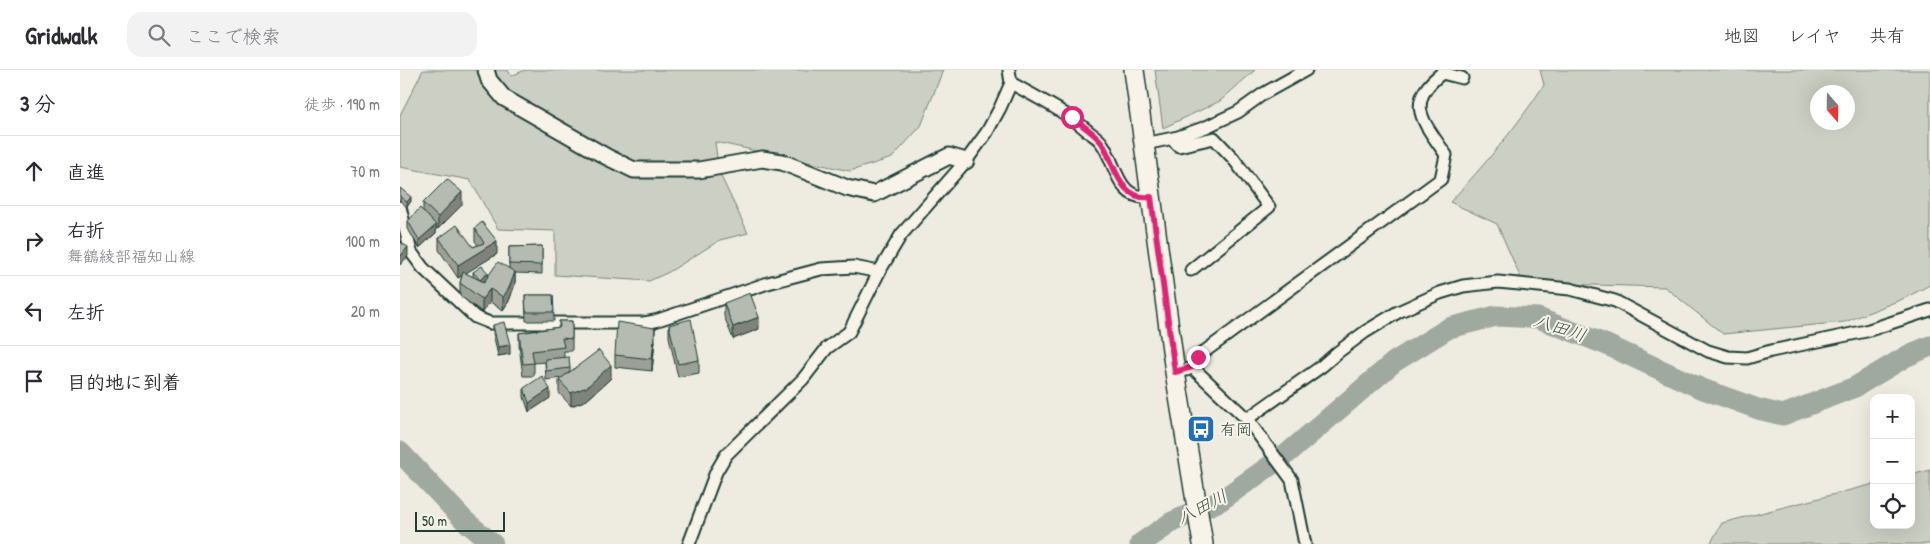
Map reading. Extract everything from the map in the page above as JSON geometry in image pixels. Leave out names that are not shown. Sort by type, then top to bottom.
[{"type":"main road","points":[[1134,70],[1151,197],[1184,370],[1191,468],[1203,542]]},
{"type":"street","points":[[486,70],[489,80],[504,98],[606,157],[634,170],[699,170],[762,159],[782,162],[848,188],[874,194],[949,156],[966,161]]},
{"type":"street","points":[[689,544],[716,472],[726,455],[797,386],[827,348],[849,332],[879,272],[902,235],[966,161],[991,124],[1011,82],[1009,70]]},
{"type":"street","points":[[1145,144],[1206,127],[1238,112],[1263,94],[1306,70]]},
{"type":"street","points":[[1305,544],[1292,480],[1247,419],[1184,370],[1198,357],[1441,179],[1446,155],[1428,129],[1419,108],[1421,95],[1432,81],[1442,73],[1462,78]]},
{"type":"street","points":[[1011,82],[1072,117],[1101,142],[1123,188],[1132,195],[1143,198],[1151,197]]},
{"type":"street","points":[[1172,138],[1178,146],[1214,138],[1233,158],[1269,207],[1192,270]]},
{"type":"street","points":[[400,207],[411,252],[423,268],[475,317],[490,323],[644,323],[768,283],[821,269],[854,266],[879,272]]},
{"type":"street","points":[[1247,419],[1316,371],[1365,332],[1390,317],[1440,293],[1463,286],[1498,282],[1570,289],[1615,301],[1708,351],[1728,357],[1747,358],[1866,330],[1930,310]]},
{"type":"shaded area","points":[[423,70],[508,70],[511,76],[525,70],[943,70],[921,126],[892,158],[850,171],[715,142],[719,172],[748,233],[720,240],[669,272],[649,281],[555,275],[555,231],[498,229],[470,180],[400,167],[400,115]]},
{"type":"shaded area","points":[[1155,70],[1255,70],[1220,101],[1163,128]]},
{"type":"shaded area","points":[[1540,70],[1930,70],[1930,285],[1905,298],[1845,322],[1723,334],[1665,287],[1523,283],[1497,224],[1450,202],[1500,145],[1544,85]]},
{"type":"shaded area","points":[[1930,470],[1930,544],[1710,544],[1722,523],[1870,485],[1870,529],[1915,529],[1915,474]]},
{"type":"building","points":[[447,179],[462,192],[438,217],[423,203]]},
{"type":"building","points":[[400,188],[411,197],[407,202],[400,197]]},
{"type":"building","points":[[420,208],[436,225],[419,240],[408,221]]},
{"type":"building","points":[[482,222],[497,241],[458,265],[439,238],[457,225],[473,247],[484,243],[475,228]]},
{"type":"building","points":[[400,242],[408,247],[400,257]]},
{"type":"building","points":[[542,246],[542,265],[509,264],[509,247]]},
{"type":"building","points":[[498,262],[515,272],[509,288],[503,297],[490,289],[482,299],[460,283],[463,272],[484,282]]},
{"type":"building","points":[[482,266],[488,273],[480,280],[473,272]]},
{"type":"building","points":[[750,293],[759,317],[733,327],[724,303]]},
{"type":"building","points":[[525,295],[553,295],[554,312],[526,312]]},
{"type":"building","points":[[691,319],[699,360],[678,364],[669,325]]},
{"type":"building","points":[[559,321],[572,321],[572,339],[562,338],[564,347],[532,351],[534,363],[523,364],[519,333],[560,327]]},
{"type":"building","points":[[504,322],[510,345],[498,347],[493,325]]},
{"type":"building","points":[[617,322],[655,328],[652,359],[615,355]]},
{"type":"building","points":[[599,350],[611,365],[587,387],[571,393],[559,380]]},
{"type":"building","points":[[569,357],[570,368],[546,371],[545,359]]},
{"type":"building","points":[[542,376],[550,389],[529,403],[524,388]]},
{"type":"waterway","name":"八田川","points":[[1140,544],[1172,522],[1220,501],[1288,453],[1394,362],[1449,328],[1496,316],[1538,318],[1607,345],[1700,388],[1758,409],[1783,415],[1855,387],[1907,356],[1930,346]]},
{"type":"waterway","name":"八田川","points":[[400,452],[464,520],[493,544]]},
{"type":"place","name":"有岡","points":[[1201,429]]},
{"type":"route","points":[[1072,117],[1101,142],[1123,188],[1132,195],[1143,198],[1151,197],[1175,372],[1192,367],[1198,357]]}]
